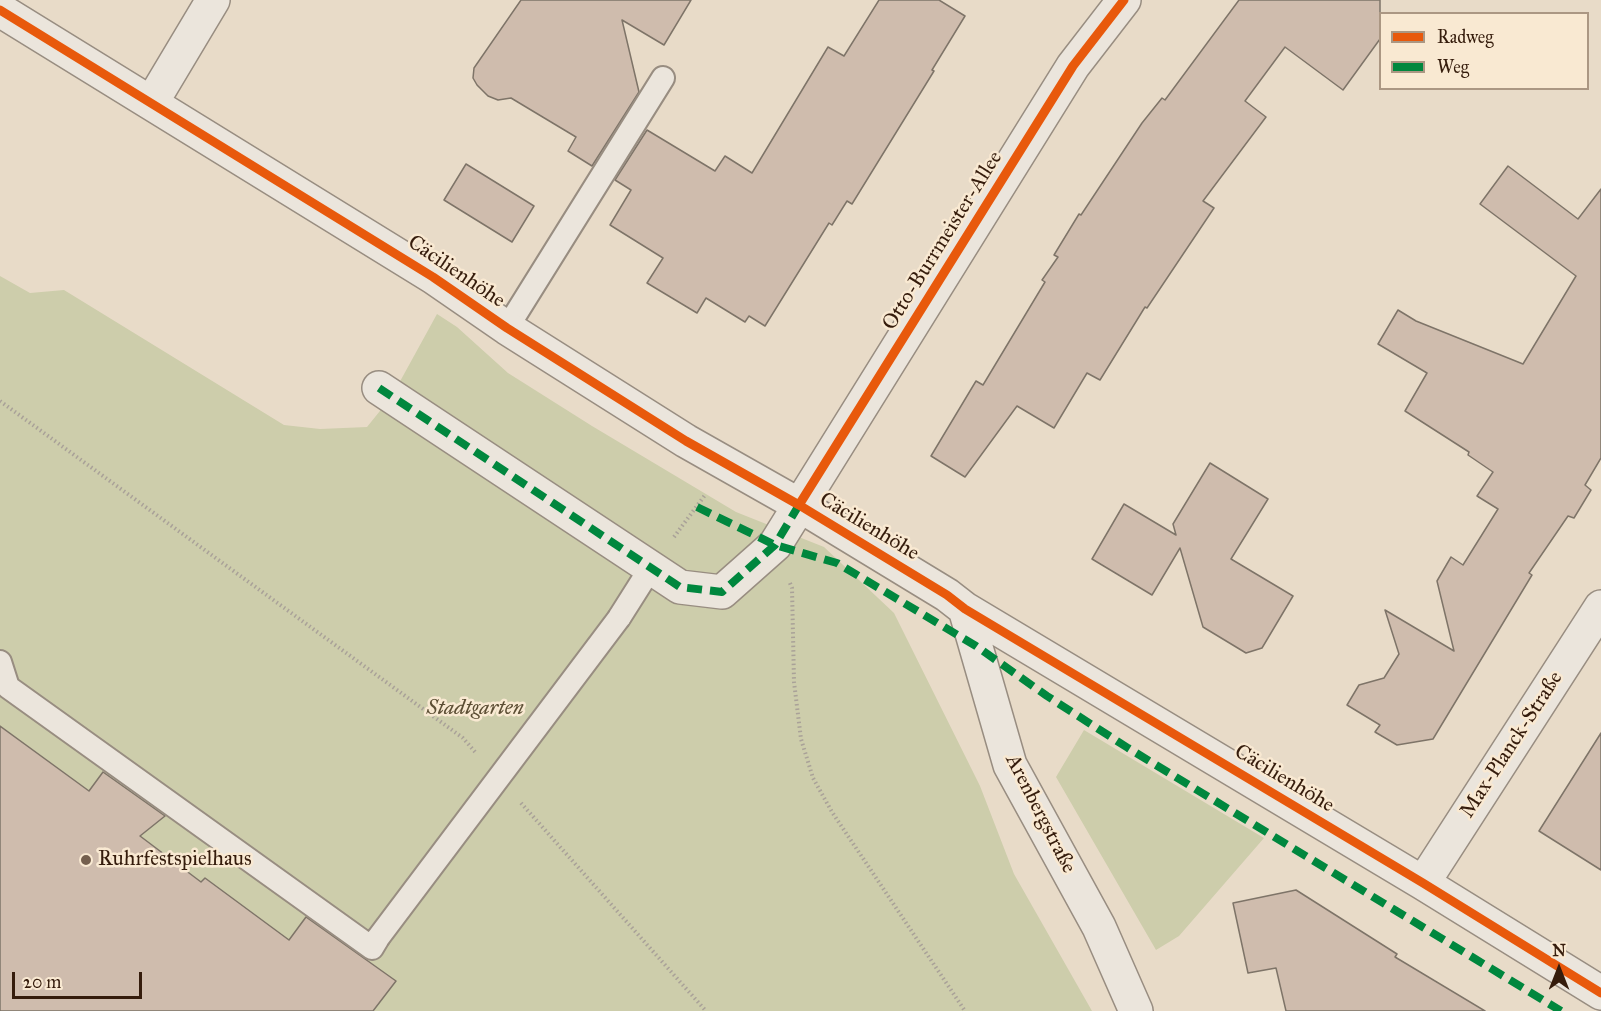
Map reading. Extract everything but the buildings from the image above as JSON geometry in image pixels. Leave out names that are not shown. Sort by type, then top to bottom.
[{"type":"street","points":[[152,102],[213,0]]},
{"type":"street","name":"Otto-Burrmeister-Allee","points":[[379,388],[680,587],[722,592],[775,545],[1073,66],[1124,0]]},
{"type":"street","name":"Cäcilienhöhe","points":[[0,10],[433,277],[507,328],[686,441],[947,595],[965,609],[1423,883],[1601,993]]},
{"type":"street","name":"Max-Planck-Straße","points":[[1423,883],[1601,607]]},
{"type":"street","name":"Arenbergstraße","points":[[965,609],[1010,765],[1099,927],[1136,1011]]},
{"type":"lane","points":[[507,328],[663,78]]},
{"type":"lane","points":[[0,663],[8,687],[372,948],[619,618],[650,569]]},
{"type":"path","points":[[0,401],[463,738],[479,756]]},
{"type":"path","points":[[775,545],[792,588],[792,648],[801,739],[813,778],[832,812],[965,1011]]},
{"type":"path","points":[[518,800],[706,1011]]},
{"type":"green space","name":"Stadtgarten","points":[[0,276],[30,293],[64,290],[284,425],[320,429],[367,427],[392,396],[437,314],[457,327],[508,373],[592,426],[736,512],[824,547],[894,613],[980,786],[1014,874],[1092,1011],[0,1011]]},
{"type":"green space","points":[[1084,730],[1264,838],[1179,936],[1156,950],[1056,777]]},
{"type":"marked path","points":[[379,388],[680,587],[722,592],[775,545],[799,505]]},
{"type":"marked path","points":[[697,507],[775,545],[837,563],[976,646],[1047,696],[1128,748],[1561,1011]]},
{"type":"cycle path","points":[[799,505],[1073,66],[1124,0]]},
{"type":"cycle path","points":[[0,10],[433,277],[507,328],[686,441],[799,505],[947,595],[965,609],[1423,883],[1601,993]]},
{"type":"place","name":"Ruhrfestspielhaus","points":[[86,860]]}]
